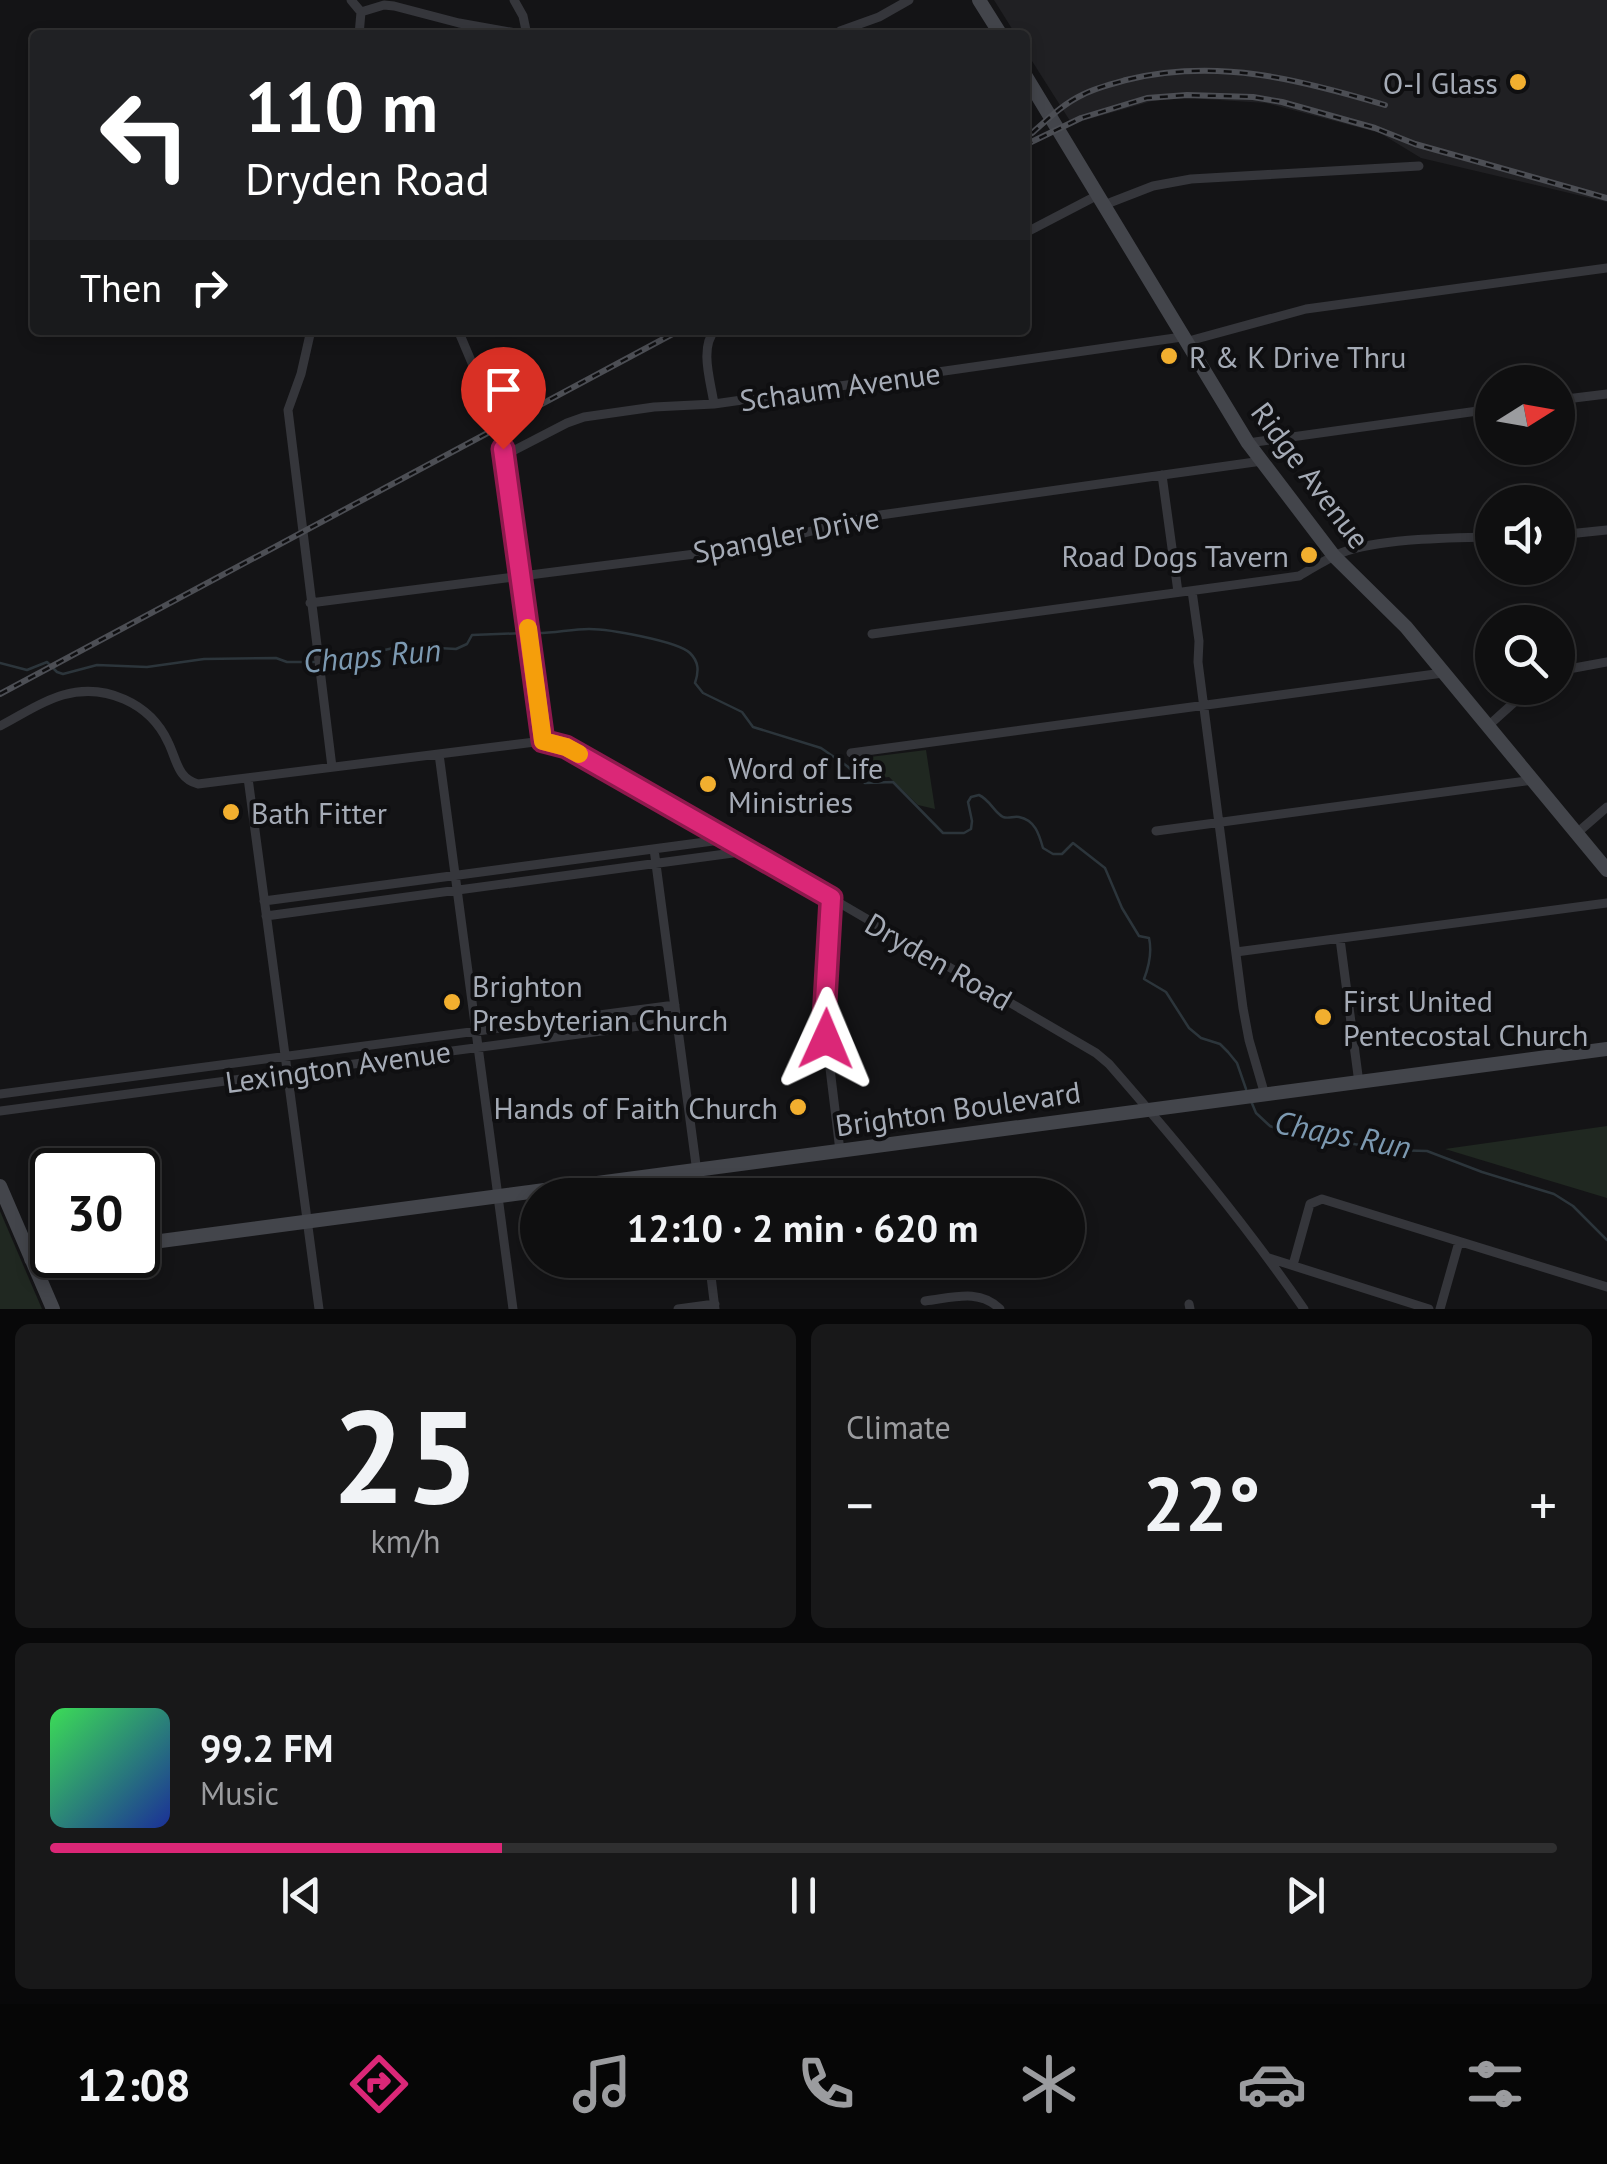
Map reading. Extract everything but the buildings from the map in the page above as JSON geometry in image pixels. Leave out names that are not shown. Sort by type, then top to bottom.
[{"type":"street","points":[[351,0],[361,12],[359,30]]},
{"type":"street","points":[[514,0],[526,30]]},
{"type":"street","points":[[843,30],[910,0]]},
{"type":"street","points":[[979,0],[998,30]]},
{"type":"street","points":[[361,12],[394,6],[501,30]]},
{"type":"street","name":"Ridge Avenue","points":[[1030,82],[1248,443],[1334,556],[1394,615],[1607,870]]},
{"type":"street","points":[[1030,231],[1101,200],[1190,178],[1419,166]]},
{"type":"street","name":"Schaum Avenue","points":[[505,456],[567,422],[584,417],[714,404],[1184,340],[1306,310],[1607,268]]},
{"type":"street","points":[[310,335],[288,410],[332,767]]},
{"type":"street","points":[[460,335],[488,400],[505,456],[543,741]]},
{"type":"street","points":[[712,335],[707,353],[714,404]]},
{"type":"street","points":[[1575,398],[1607,394]]},
{"type":"street","points":[[1248,443],[1475,411]]},
{"type":"street","name":"Spangler Drive","points":[[310,603],[750,547],[866,517],[1262,460]]},
{"type":"street","points":[[1162,476],[1178,592]]},
{"type":"street","points":[[1575,533],[1607,530]]},
{"type":"street","points":[[872,634],[1299,576],[1345,552],[1387,544],[1475,538]]},
{"type":"street","points":[[1192,591],[1218,823],[1261,1096]]},
{"type":"street","points":[[1575,668],[1607,662]]},
{"type":"street","points":[[851,753],[1444,673]]},
{"type":"street","name":"Dryden Road","points":[[0,726],[64,694],[81,691],[125,699],[147,712],[161,729],[180,773],[198,784],[543,741],[566,747],[1096,1052],[1209,1180],[1304,1309]]},
{"type":"street","points":[[1488,726],[1511,705]]},
{"type":"street","points":[[439,754],[513,1309]]},
{"type":"street","points":[[248,778],[319,1309]]},
{"type":"street","points":[[1156,831],[1533,780]]},
{"type":"street","points":[[1576,833],[1607,808]]},
{"type":"street","points":[[264,901],[714,841],[726,836]]},
{"type":"street","points":[[266,916],[733,854],[741,845]]},
{"type":"street","points":[[654,849],[698,1178]]},
{"type":"street","points":[[831,898],[824,1019],[840,1151]]},
{"type":"street","points":[[1236,952],[1607,903]]},
{"type":"street","points":[[1340,939],[1359,1083]]},
{"type":"street","name":"Lexington Avenue","points":[[0,1094],[675,1005]]},
{"type":"street","name":"Lexington Avenue","points":[[0,1111],[677,1021]]},
{"type":"street","name":"Brighton Boulevard","points":[[160,1241],[1607,1049]]},
{"type":"street","points":[[0,1186],[30,1257]]},
{"type":"street","points":[[1293,1264],[1310,1204],[1322,1199],[1607,1288]]},
{"type":"street","points":[[1440,1309],[1459,1242]]},
{"type":"street","points":[[1269,1258],[1429,1309]]},
{"type":"street","points":[[39,1278],[52,1309]]},
{"type":"street","points":[[678,1309],[715,1307],[711,1278]]},
{"type":"street","points":[[925,1301],[978,1296],[1000,1309]]},
{"type":"shaded area","points":[[994,0],[1607,0],[1607,202],[1421,158],[1380,133],[1266,103],[1187,98],[1152,101],[1072,124],[1030,58],[1030,30],[1013,30]]},
{"type":"shaded area","points":[[926,750],[935,809],[918,805],[889,777],[871,779],[854,759]]},
{"type":"shaded area","points":[[1607,1126],[1607,1198],[1445,1149]]},
{"type":"shaded area","points":[[0,1211],[42,1309],[0,1309]]},
{"type":"waterway","name":"Chaps Run","points":[[533,633],[599,630],[672,644],[695,660],[695,683],[703,693],[742,712],[753,727],[821,748],[865,783],[893,782],[943,833],[971,829],[968,802],[979,795],[1003,817],[1019,817],[1033,824],[1043,848],[1053,854],[1062,854],[1073,843],[1105,868],[1139,936],[1149,938],[1150,958],[1144,979],[1166,992],[1189,1028],[1228,1052],[1237,1063],[1246,1089]]},
{"type":"waterway","name":"Chaps Run","points":[[321,661],[402,646],[456,649],[467,644],[472,635],[525,633]]},
{"type":"waterway","name":"Chaps Run","points":[[0,663],[27,670],[47,662],[63,674],[97,665],[147,667],[204,659],[314,662]]},
{"type":"waterway","name":"Chaps Run","points":[[1251,1101],[1256,1113],[1270,1126],[1287,1133],[1390,1150],[1427,1151],[1554,1194],[1573,1206],[1607,1240]]},
{"type":"railway","points":[[1032,133],[1068,103],[1092,90],[1126,80],[1193,71],[1257,74],[1385,105]]},
{"type":"railway","points":[[1030,143],[1081,118],[1147,98],[1253,97],[1375,128],[1415,144],[1607,198]]},
{"type":"railway","points":[[0,694],[671,335]]},
{"type":"slow traffic","points":[[528,628],[543,741],[579,754]]},
{"type":"place","name":"O-I Glass","points":[[1518,82]]},
{"type":"place","name":"R & K Drive Thru","points":[[1169,356]]},
{"type":"place","name":"Road Dogs Tavern","points":[[1309,555]]},
{"type":"place","name":"Word of Life Ministries","points":[[708,784]]},
{"type":"place","name":"Bath Fitter","points":[[231,812]]},
{"type":"place","name":"Brighton Presbyterian Church","points":[[452,1002]]},
{"type":"place","name":"First United Pentecostal Church","points":[[1323,1017]]},
{"type":"place","name":"Hands of Faith Church","points":[[798,1107]]},
{"type":"route","points":[[503,449],[543,741],[566,747],[831,898],[826,1039]]}]
